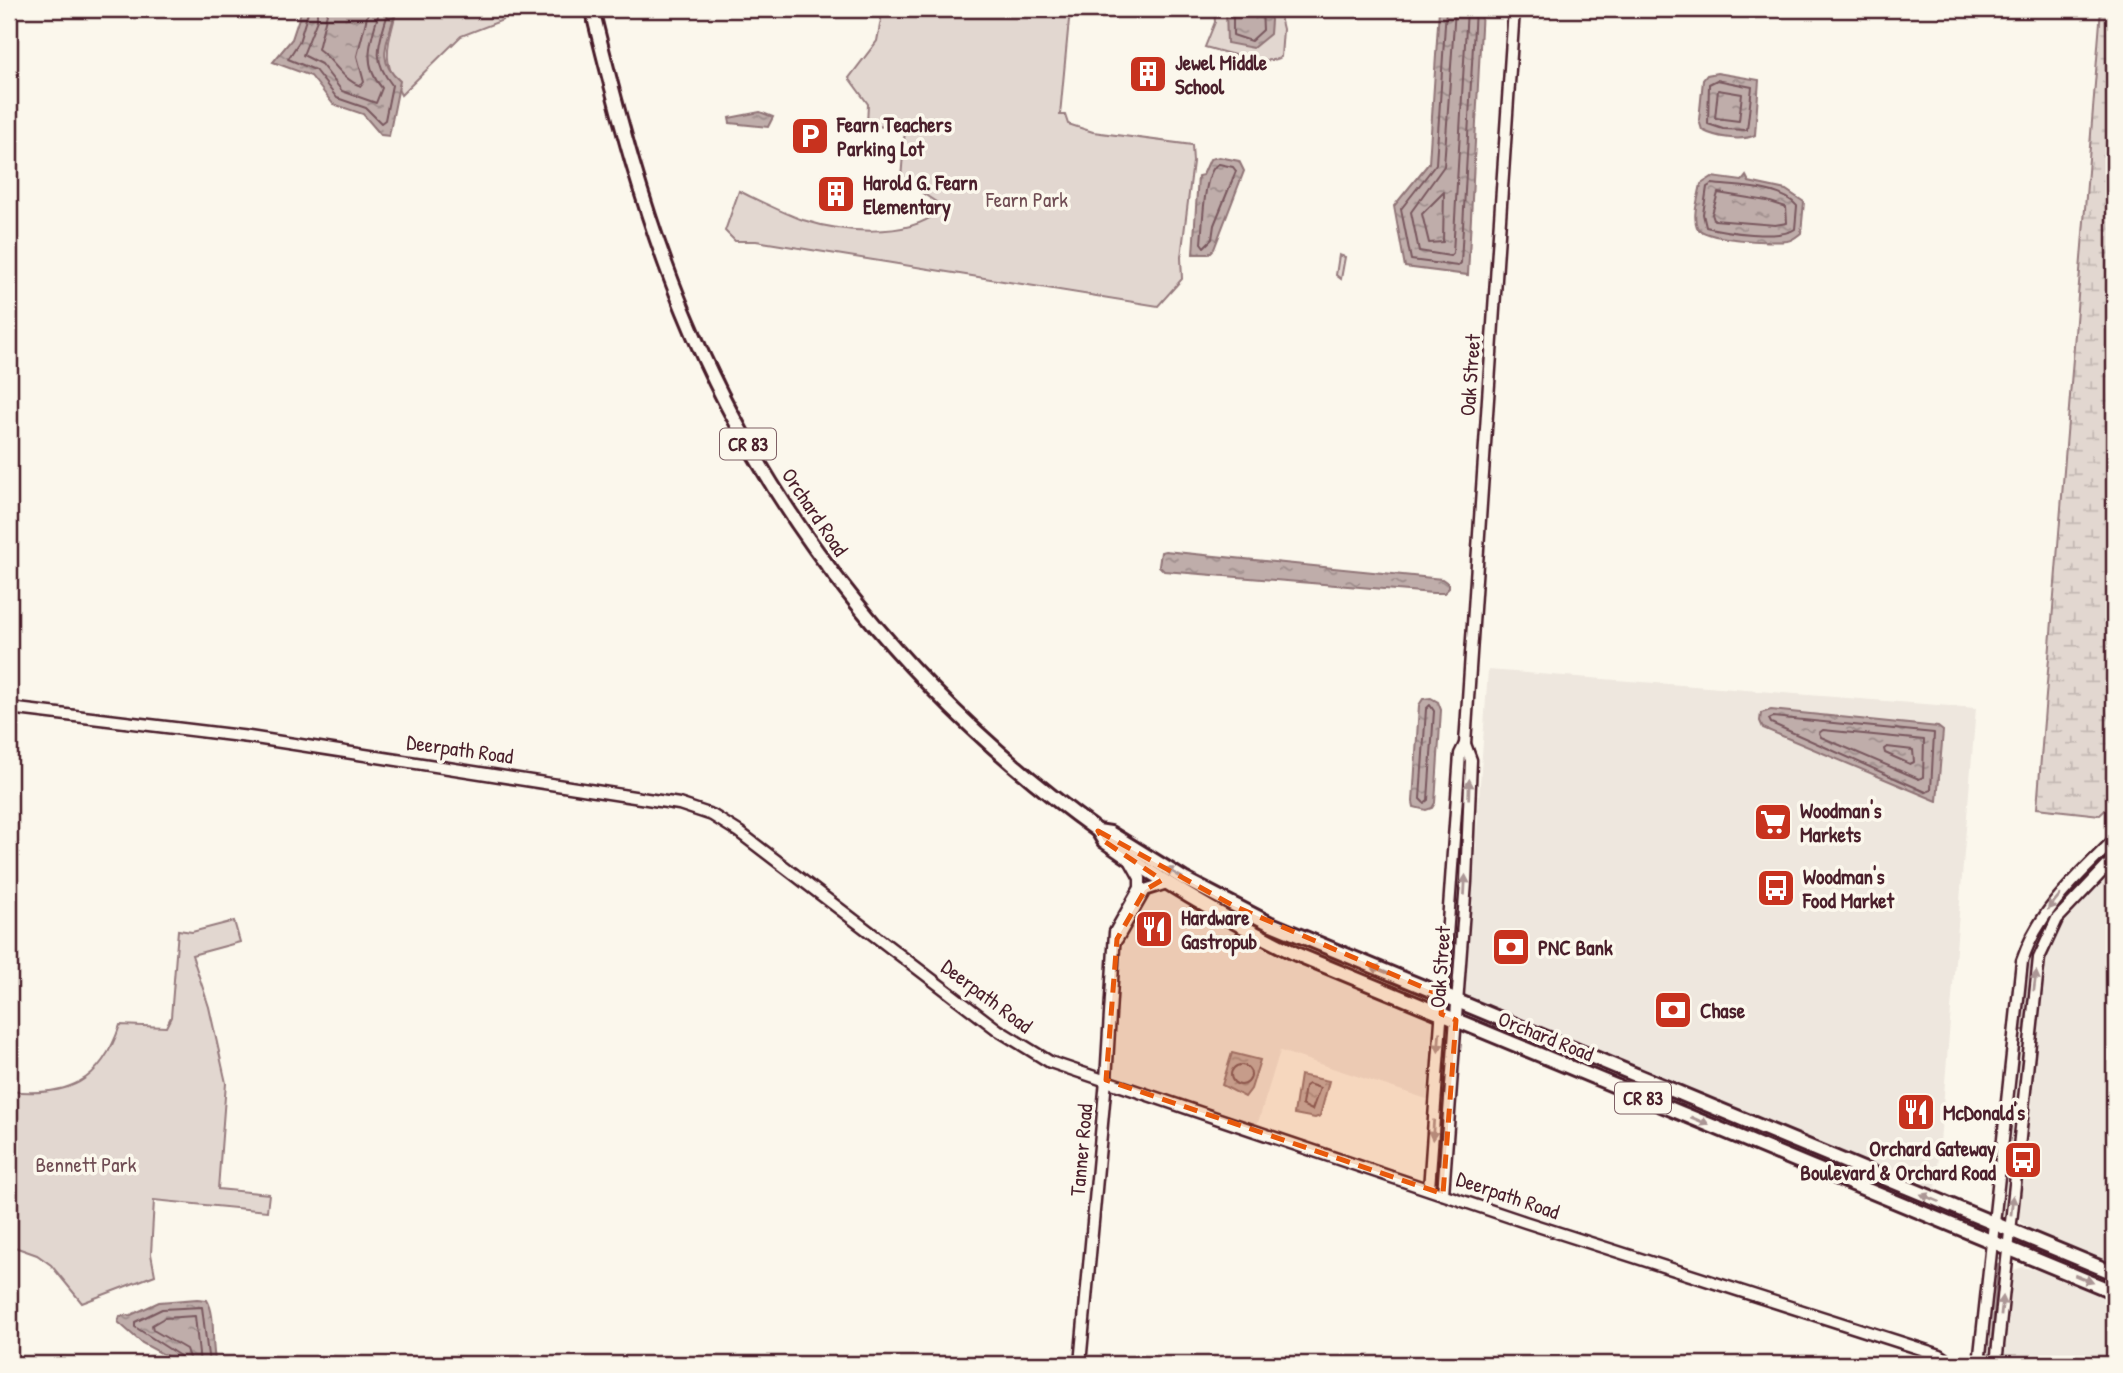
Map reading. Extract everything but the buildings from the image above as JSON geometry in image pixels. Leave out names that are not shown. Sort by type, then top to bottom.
[{"type":"main road","name":"Orchard Road","points":[[592,9],[636,172],[668,272],[725,402],[774,488],[849,594],[937,695],[1007,760],[1098,831],[1104,841],[1130,859],[1224,918],[1296,954],[2114,1292]]},
{"type":"main road","name":"Orchard Road","points":[[1098,831],[1110,834],[1234,906],[1457,1002],[2114,1273]]},
{"type":"street","name":"Oak Street","points":[[1429,1189],[1460,754],[1465,744],[1514,9]]},
{"type":"street","name":"Deerpath Road","points":[[9,708],[249,737],[536,780],[690,808],[712,815],[739,832],[1027,1050],[1050,1062],[1443,1194],[1940,1355],[1951,1364]]},
{"type":"street","name":"Oak Street","points":[[1443,1194],[1471,760],[1465,744]]},
{"type":"street","points":[[1979,1364],[2022,961],[2030,939],[2051,905],[2114,840]]},
{"type":"street","name":"Tanner Road","points":[[1080,1364],[1117,927],[1140,888],[1140,878],[1130,859]]},
{"type":"street","points":[[1996,1364],[2039,958],[2057,919],[2114,859]]},
{"type":"street","name":"Tanner Road","points":[[1117,939],[1145,890],[1167,883]]},
{"type":"highlighted area","points":[[1098,831],[1234,906],[1443,996],[1441,1014],[1456,1020],[1443,1194],[1106,1080],[1117,939],[1145,890],[1162,880],[1104,841]]},
{"type":"shaded area","points":[[1488,670],[1976,708],[1936,1191],[1465,998]]},
{"type":"shaded area","points":[[2113,866],[2114,1265],[2030,1229],[2020,1222],[2019,1217],[2019,1170],[2043,959],[2058,923]]},
{"type":"shaded area","points":[[1164,887],[1230,928],[1439,1016],[1433,1101],[1280,1051],[1257,1126],[1111,1074],[1123,942],[1128,926],[1147,893]]},
{"type":"shaded area","points":[[2022,1267],[2050,1273],[2114,1300],[2114,1364],[2003,1364],[2012,1276],[2014,1270]]},
{"type":"green space","points":[[397,9],[499,9],[503,20],[461,36],[401,95],[388,62]]},
{"type":"green space","name":"Fearn Park","points":[[883,9],[1070,9],[1060,115],[1065,115],[1068,124],[1093,132],[1192,145],[1193,162],[1181,257],[1182,279],[1158,306],[756,241],[735,241],[725,231],[739,191],[803,220],[854,230],[891,230],[925,221],[938,212],[939,204],[901,179],[905,129],[867,125],[868,104],[849,78],[877,41]]},
{"type":"green space","points":[[1214,9],[1278,9],[1283,29],[1281,57],[1275,60],[1256,59],[1205,47],[1215,22]]},
{"type":"green space","points":[[2101,9],[2114,9],[2114,706],[2109,715],[2114,721],[2114,802],[2100,815],[2037,808]]},
{"type":"green space","points":[[1339,255],[1345,257],[1341,279],[1336,275]]},
{"type":"green space","points":[[1463,759],[1462,874],[1460,874],[1458,818]]},
{"type":"green space","points":[[1145,861],[1348,961],[1347,964],[1285,944],[1189,892]]},
{"type":"green space","name":"Bennett Park","points":[[234,921],[240,942],[192,955],[209,1007],[226,1083],[218,1189],[269,1194],[267,1211],[154,1200],[151,1254],[155,1275],[82,1303],[51,1265],[37,1255],[9,1245],[9,1091],[48,1091],[79,1082],[103,1061],[120,1025],[166,1027],[171,1017],[178,930],[192,932]]},
{"type":"green space","points":[[2034,955],[2026,1030],[2021,1030],[2022,978],[2028,961]]},
{"type":"green space","points":[[1553,1053],[1613,1071],[1901,1192],[1857,1179]]},
{"type":"green space","points":[[1998,1264],[1990,1364],[1986,1364],[1994,1266]]},
{"type":"water","points":[[302,9],[396,9],[385,56],[387,65],[400,81],[389,136],[381,135],[363,114],[333,104],[311,76],[273,62],[292,39]]},
{"type":"water","points":[[1226,9],[1268,9],[1271,20],[1270,34],[1253,48],[1227,43]]},
{"type":"water","points":[[1439,9],[1482,9],[1468,275],[1405,267],[1394,206],[1429,163]]},
{"type":"water","points":[[1717,73],[1759,80],[1755,135],[1728,138],[1702,130],[1699,120],[1703,80],[1707,75]]},
{"type":"water","points":[[760,112],[773,117],[768,127],[730,123],[729,118]]},
{"type":"water","points":[[1219,157],[1239,161],[1244,171],[1214,249],[1209,254],[1193,254],[1198,176],[1203,175],[1210,159]]},
{"type":"water","points":[[1746,176],[1749,182],[1786,190],[1804,202],[1801,233],[1787,241],[1754,241],[1724,238],[1697,227],[1696,211],[1701,184],[1712,177],[1742,181]]},
{"type":"water","points":[[1161,552],[1442,579],[1449,584],[1449,588],[1444,593],[1433,593],[1164,571],[1159,566]]},
{"type":"water","points":[[1431,698],[1438,702],[1441,710],[1435,803],[1432,808],[1426,810],[1414,807],[1413,802],[1419,705],[1423,699]]},
{"type":"water","points":[[1771,710],[1938,727],[1943,731],[1937,801],[1763,728],[1761,713]]},
{"type":"water","points":[[1232,1053],[1260,1060],[1251,1089],[1245,1097],[1222,1085]]},
{"type":"water","points":[[1300,1075],[1329,1081],[1320,1116],[1315,1118],[1294,1114]]},
{"type":"water","points":[[207,1300],[210,1307],[216,1364],[176,1364],[176,1361],[142,1343],[118,1322],[120,1316],[131,1315],[159,1302]]},
{"type":"place","name":"Jewel Middle School","points":[[1148,74]]},
{"type":"place","name":"Fearn Teachers Parking Lot","points":[[810,136]]},
{"type":"place","name":"Harold G. Fearn Elementary","points":[[836,194]]},
{"type":"place","name":"Woodman's Markets","points":[[1773,822]]},
{"type":"place","name":"Woodman's Food Market","points":[[1776,888]]},
{"type":"place","name":"Hardware Gastropub","points":[[1154,929]]},
{"type":"place","name":"PNC Bank","points":[[1511,947]]},
{"type":"place","name":"Chase","points":[[1673,1010]]},
{"type":"place","name":"McDonald's","points":[[1916,1112]]},
{"type":"place","name":"Orchard Gateway Boulevard & Orchard Road","points":[[2023,1160]]}]
